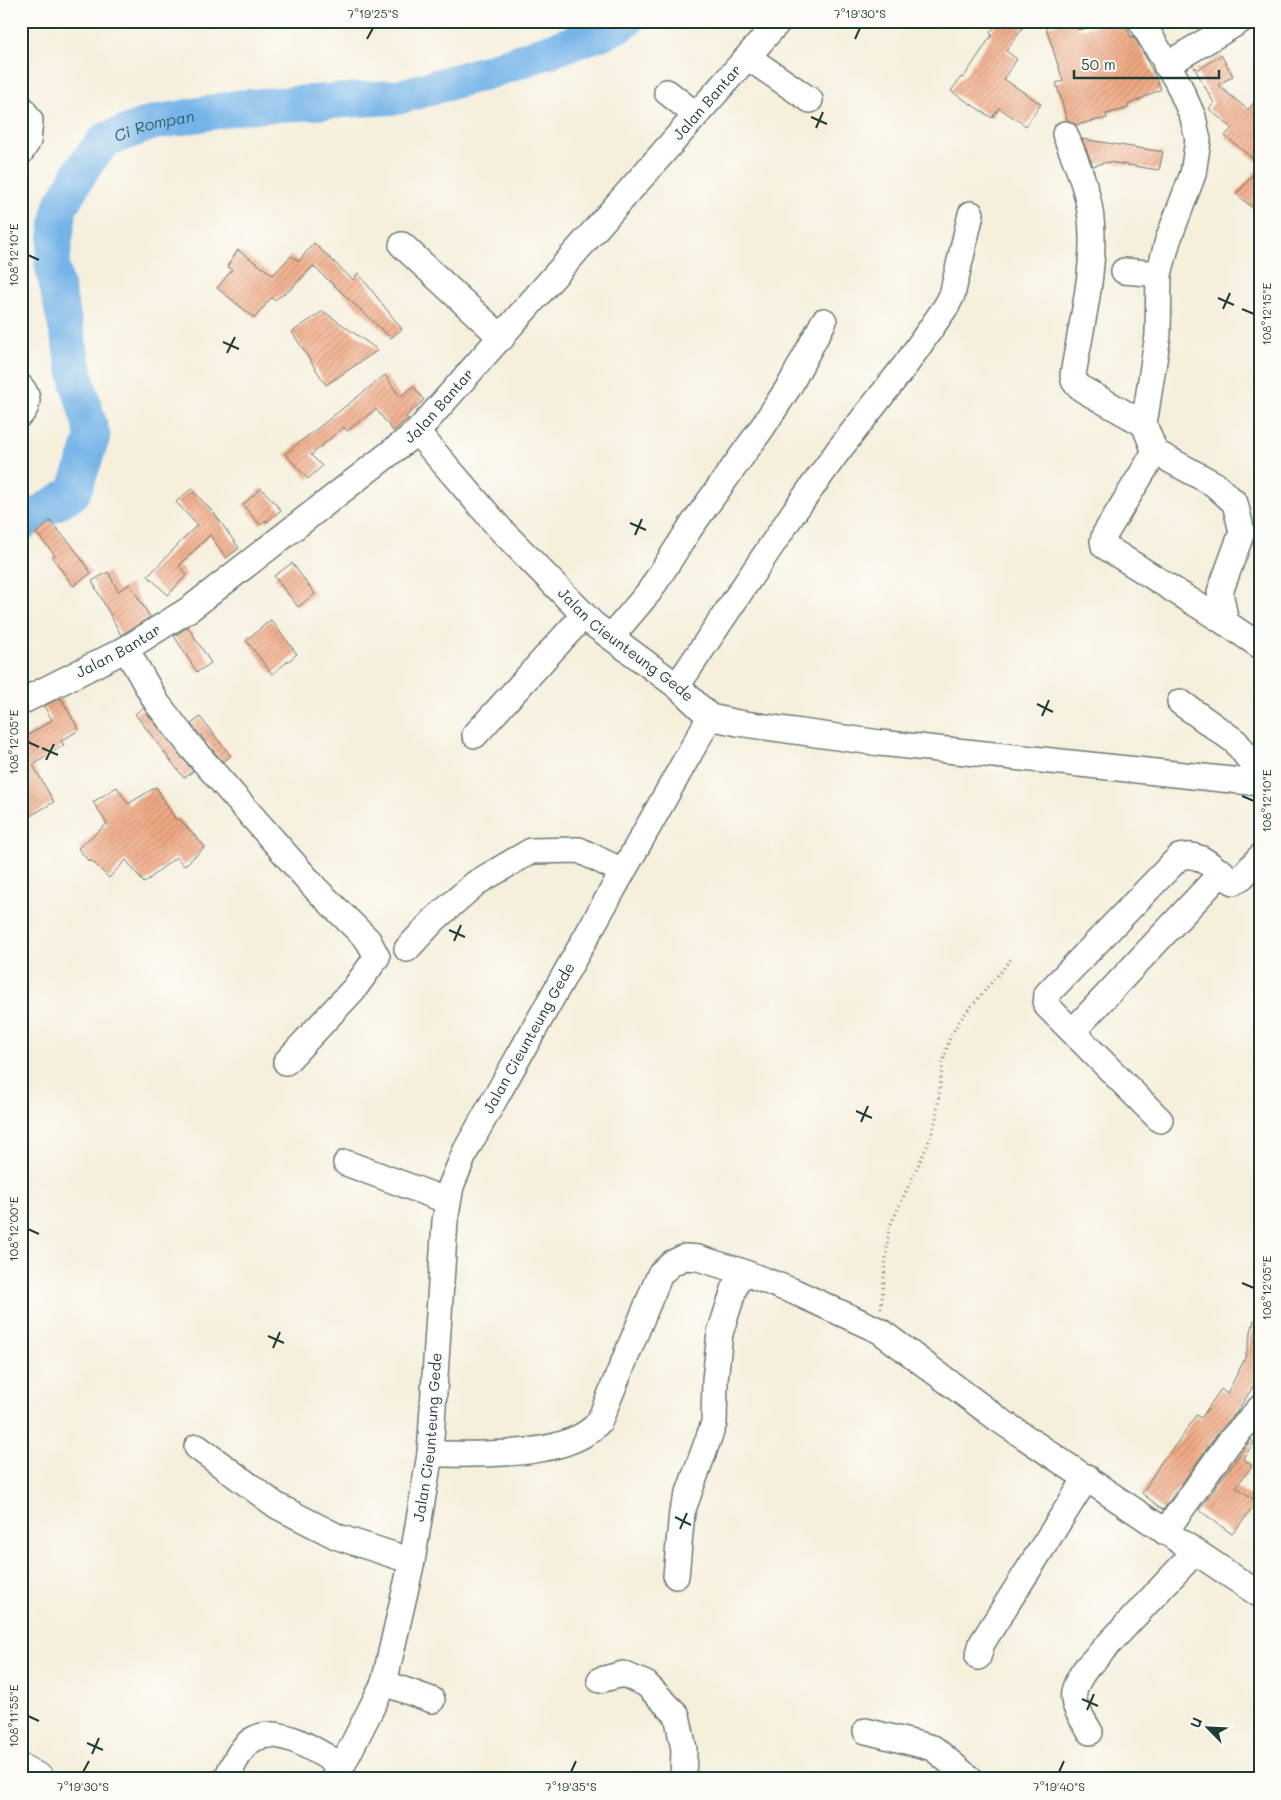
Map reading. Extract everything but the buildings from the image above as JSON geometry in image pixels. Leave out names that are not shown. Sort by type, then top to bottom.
[{"type":"main road","points":[[21,1768],[41,1779]]},
{"type":"street","name":"Jalan Bantar","points":[[21,702],[126,649],[191,608],[417,432],[502,338],[696,115],[749,58],[779,21]]},
{"type":"street","points":[[1141,21],[1177,81],[1193,118],[1198,140],[1193,174],[1168,240],[1159,274],[1158,335],[1144,424],[1156,452],[1214,484],[1235,503],[1242,532],[1220,592],[1226,623]]},
{"type":"street","points":[[1166,65],[1240,21]]},
{"type":"street","points":[[749,58],[810,100]]},
{"type":"street","points":[[667,92],[696,115]]},
{"type":"street","points":[[21,107],[30,120],[25,146]]},
{"type":"street","points":[[1065,134],[1084,183],[1090,212],[1090,267],[1073,376],[1074,381],[1082,389],[1144,424]]},
{"type":"street","points":[[677,686],[794,512],[838,451],[907,363],[948,305],[971,214]]},
{"type":"street","points":[[402,245],[502,338]]},
{"type":"street","points":[[1124,271],[1159,274]]},
{"type":"street","points":[[611,637],[649,592],[690,528],[762,428],[790,385],[824,321]]},
{"type":"street","points":[[21,387],[26,393],[28,402],[21,414]]},
{"type":"street","name":"Jalan Cieunteung Gede","points":[[338,1772],[384,1683],[412,1561],[430,1454],[444,1221],[450,1186],[466,1150],[710,716],[677,686],[584,615],[495,524],[417,432]]},
{"type":"street","points":[[1156,452],[1105,534],[1102,541],[1104,546],[1260,646]]},
{"type":"street","points":[[475,735],[584,615]]},
{"type":"street","points":[[126,649],[157,703],[191,747],[316,889],[374,948],[376,956],[354,989],[286,1062]]},
{"type":"street","points":[[1180,702],[1236,742],[1260,774]]},
{"type":"street","points":[[710,716],[738,723],[880,743],[1260,783]]},
{"type":"street","points":[[407,949],[434,918],[476,883],[531,851],[579,850],[622,871]]},
{"type":"street","points":[[1160,1120],[1046,1005],[1048,991],[1179,856],[1188,854],[1197,856],[1222,872],[1231,881],[1238,881],[1260,857]]},
{"type":"street","points":[[1073,1031],[1222,872]]},
{"type":"street","points":[[346,1164],[448,1201]]},
{"type":"street","points":[[430,1454],[512,1453],[537,1450],[577,1438],[592,1431],[599,1422],[660,1274],[672,1263],[685,1258],[698,1258],[740,1270],[880,1331],[998,1419],[1260,1595]]},
{"type":"street","points":[[676,1576],[682,1512],[714,1423],[720,1333],[740,1270]]},
{"type":"street","points":[[1165,1532],[1230,1441],[1260,1408]]},
{"type":"street","points":[[197,1447],[277,1506],[338,1537],[412,1561]]},
{"type":"street","points":[[978,1657],[982,1643],[1087,1477]]},
{"type":"street","points":[[1090,1732],[1073,1703],[1072,1693],[1076,1681],[1087,1666],[1194,1552]]},
{"type":"street","points":[[600,1680],[623,1674],[646,1684],[677,1715],[684,1749],[683,1779]]},
{"type":"street","points":[[384,1683],[432,1700]]},
{"type":"street","points":[[866,1731],[934,1748],[970,1779]]},
{"type":"street","points":[[226,1779],[239,1755],[255,1738],[273,1736],[296,1741],[338,1772]]},
{"type":"path","points":[[880,1331],[889,1228],[936,1119],[943,1062],[950,1037],[960,1020],[1012,958]]},
{"type":"waterway","name":"Ci Rompan","points":[[21,524],[74,492],[93,436],[79,388],[52,265],[60,207],[84,166],[105,140],[152,123],[241,107],[399,97],[491,71],[607,31],[626,21]]}]
